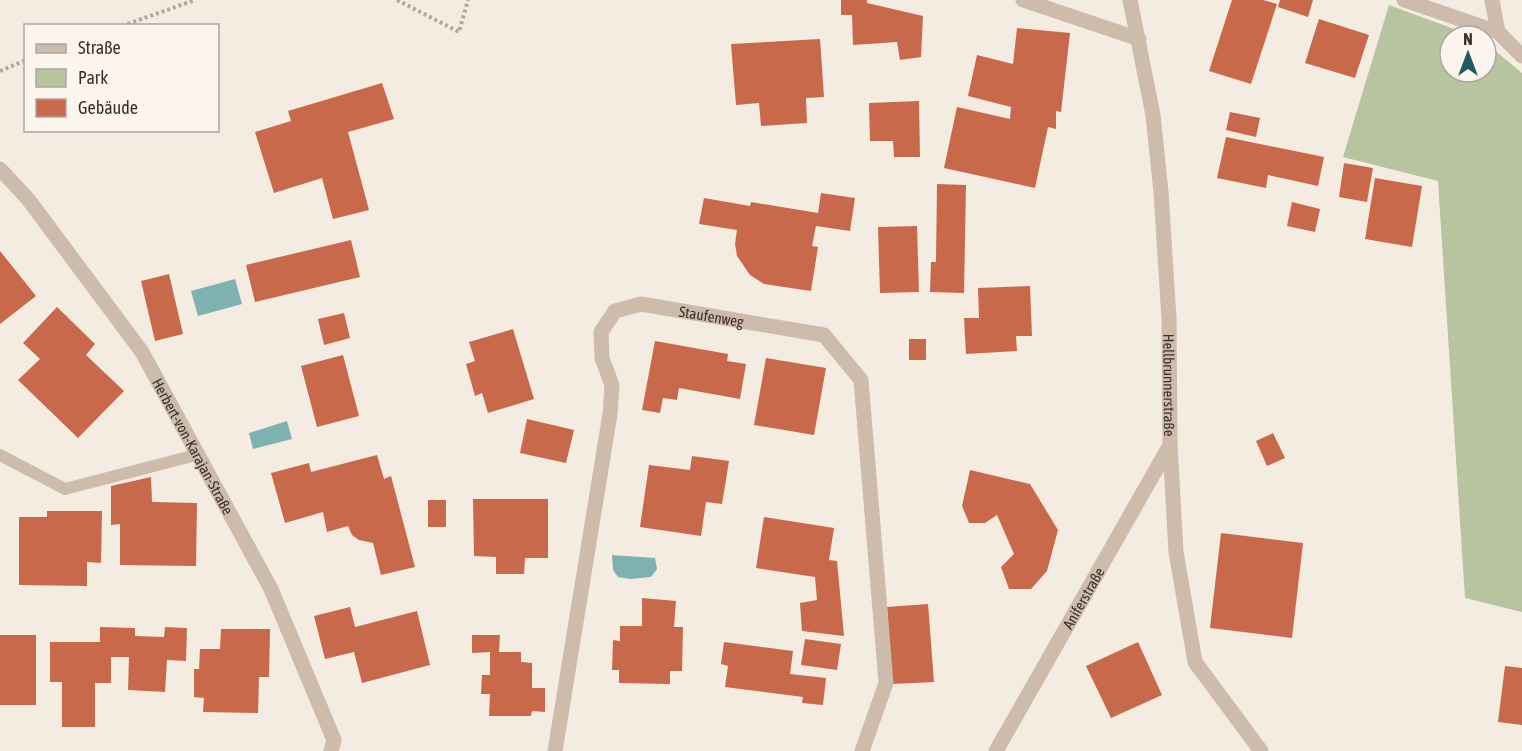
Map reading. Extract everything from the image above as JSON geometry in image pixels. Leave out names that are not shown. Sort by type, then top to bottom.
[{"type":"street","points":[[1023,0],[1139,39]]},
{"type":"street","name":"Hellbrunnerstraße","points":[[1130,0],[1153,115],[1161,192],[1169,319],[1170,445],[1176,552],[1195,662],[1261,751]]},
{"type":"street","points":[[1404,0],[1474,24]]},
{"type":"street","points":[[1492,0],[1496,24]]},
{"type":"street","points":[[1498,32],[1522,56]]},
{"type":"street","name":"Herbert-von-Karajan-Straße","points":[[0,169],[28,199],[142,352],[196,455],[271,589],[334,740],[331,751]]},
{"type":"street","name":"Staufenweg","points":[[555,751],[610,414],[612,385],[603,358],[602,332],[615,311],[640,304],[824,335],[861,380],[886,683],[862,751]]},
{"type":"street","name":"Aniferstraße","points":[[996,751],[1170,445]]},
{"type":"lane","points":[[0,455],[65,489],[196,455]]},
{"type":"path","points":[[128,24],[195,0]]},
{"type":"path","points":[[397,0],[459,32],[468,0]]},
{"type":"path","points":[[0,71],[24,61]]},
{"type":"green space","points":[[1389,5],[1440,24],[1438,24],[1438,84],[1498,84],[1498,53],[1522,73],[1522,612],[1465,598],[1438,181],[1343,157]]},
{"type":"water","points":[[235,279],[242,304],[198,316],[191,291]]},
{"type":"water","points":[[287,421],[292,439],[253,449],[249,433]]},
{"type":"water","points":[[612,555],[655,558],[657,569],[651,577],[630,579],[618,577],[613,570]]},
{"type":"building","points":[[841,0],[867,0],[867,3],[923,16],[921,57],[900,60],[897,42],[853,45],[852,15],[841,15]]},
{"type":"building","points":[[1232,0],[1263,0],[1277,4],[1251,84],[1209,71]]},
{"type":"building","points":[[1280,0],[1313,0],[1308,17],[1278,7]]},
{"type":"building","points":[[1319,19],[1369,35],[1355,78],[1305,63]]},
{"type":"building","points":[[1017,28],[1070,33],[1061,112],[1056,111],[1056,129],[1048,127],[1035,188],[944,168],[957,107],[1010,119],[1011,107],[968,96],[977,55],[1013,64]]},
{"type":"building","points":[[820,39],[824,97],[806,98],[807,123],[761,126],[759,103],[736,105],[731,44]]},
{"type":"building","points":[[382,83],[394,119],[348,132],[369,210],[333,219],[322,178],[274,193],[255,132],[291,121],[288,111]]},
{"type":"building","points":[[919,101],[920,157],[894,157],[893,141],[870,141],[869,103]]},
{"type":"building","points":[[1230,112],[1260,118],[1256,137],[1226,130]]},
{"type":"building","points":[[1226,137],[1324,157],[1318,186],[1268,175],[1266,188],[1217,178]]},
{"type":"building","points":[[1344,163],[1373,168],[1367,202],[1339,197]]},
{"type":"building","points":[[1375,178],[1422,186],[1412,247],[1365,239]]},
{"type":"building","points":[[937,184],[966,185],[964,293],[930,292],[931,262],[936,262]]},
{"type":"building","points":[[821,193],[855,198],[850,231],[816,226],[812,246],[818,247],[811,291],[764,284],[750,275],[737,256],[735,244],[737,230],[699,224],[704,198],[750,206],[751,202],[818,213]]},
{"type":"building","points":[[1292,202],[1320,209],[1315,232],[1287,226]]},
{"type":"building","points":[[917,226],[919,292],[880,293],[878,227]]},
{"type":"building","points":[[351,240],[360,277],[255,302],[246,265]]},
{"type":"building","points":[[0,251],[36,296],[0,324]]},
{"type":"building","points":[[169,274],[183,334],[155,341],[141,281]]},
{"type":"building","points":[[1030,286],[1032,336],[1016,336],[1017,351],[966,354],[964,318],[979,318],[978,288]]},
{"type":"building","points":[[57,307],[95,344],[86,355],[124,391],[78,438],[18,380],[40,359],[23,343]]},
{"type":"building","points":[[344,313],[350,338],[324,345],[318,319]]},
{"type":"building","points":[[513,329],[534,399],[488,413],[482,393],[475,396],[466,364],[475,361],[469,342]]},
{"type":"building","points":[[909,339],[926,339],[926,360],[909,360]]},
{"type":"building","points":[[655,341],[728,354],[727,361],[746,364],[740,399],[679,388],[677,400],[663,398],[660,413],[642,410]]},
{"type":"building","points":[[343,355],[359,416],[317,427],[301,366]]},
{"type":"building","points":[[766,358],[826,368],[814,435],[754,425]]},
{"type":"building","points":[[527,419],[574,430],[566,463],[520,453]]},
{"type":"building","points":[[1273,433],[1285,458],[1267,466],[1256,441]]},
{"type":"building","points":[[377,455],[384,479],[391,476],[415,567],[381,575],[373,543],[359,540],[352,535],[348,526],[327,532],[323,512],[285,523],[271,473],[309,463],[311,472]]},
{"type":"building","points":[[692,456],[729,461],[722,504],[706,502],[701,536],[640,527],[649,465],[690,470]]},
{"type":"building","points":[[970,470],[1030,484],[1058,530],[1047,571],[1031,589],[1009,589],[1001,567],[1014,554],[997,515],[985,523],[969,523],[962,506]]},
{"type":"building","points":[[151,477],[152,502],[197,503],[196,566],[120,565],[120,524],[111,525],[111,486]]},
{"type":"building","points":[[473,499],[548,499],[548,558],[525,558],[524,574],[496,574],[496,557],[474,556]]},
{"type":"building","points":[[428,500],[446,500],[446,527],[428,527]]},
{"type":"building","points":[[47,511],[102,511],[101,563],[87,562],[87,586],[19,585],[19,517],[47,517]]},
{"type":"building","points":[[764,517],[834,528],[829,560],[837,561],[844,636],[802,631],[800,603],[817,600],[815,577],[756,568]]},
{"type":"building","points":[[1221,533],[1303,543],[1292,638],[1210,628]]},
{"type":"building","points":[[642,598],[676,601],[674,627],[683,627],[682,671],[670,671],[670,684],[619,683],[619,670],[612,670],[613,640],[620,641],[620,626],[642,626]]},
{"type":"building","points":[[928,604],[934,682],[892,684],[887,607]]},
{"type":"building","points":[[350,607],[355,627],[417,611],[430,665],[362,683],[354,652],[325,659],[314,616]]},
{"type":"building","points":[[100,627],[135,628],[135,636],[164,637],[165,627],[187,628],[186,661],[167,660],[165,692],[128,690],[129,657],[111,657],[111,683],[95,683],[95,727],[62,727],[62,682],[50,682],[50,642],[100,642]]},
{"type":"building","points":[[221,629],[270,629],[269,677],[259,677],[258,713],[203,712],[204,698],[194,697],[194,669],[199,669],[200,649],[220,649]]},
{"type":"building","points":[[0,635],[36,635],[36,705],[0,705]]},
{"type":"building","points":[[472,635],[500,635],[499,652],[521,652],[521,662],[532,663],[532,688],[545,688],[545,712],[532,711],[531,716],[489,716],[490,694],[481,694],[482,675],[490,675],[490,652],[472,653]]},
{"type":"building","points":[[805,639],[841,644],[837,670],[801,665]]},
{"type":"building","points":[[724,642],[793,651],[790,674],[826,678],[823,705],[802,703],[803,697],[725,687],[728,666],[721,664]]},
{"type":"building","points":[[1138,642],[1162,695],[1111,718],[1086,666]]},
{"type":"building","points":[[1505,666],[1522,668],[1522,725],[1498,722]]}]
